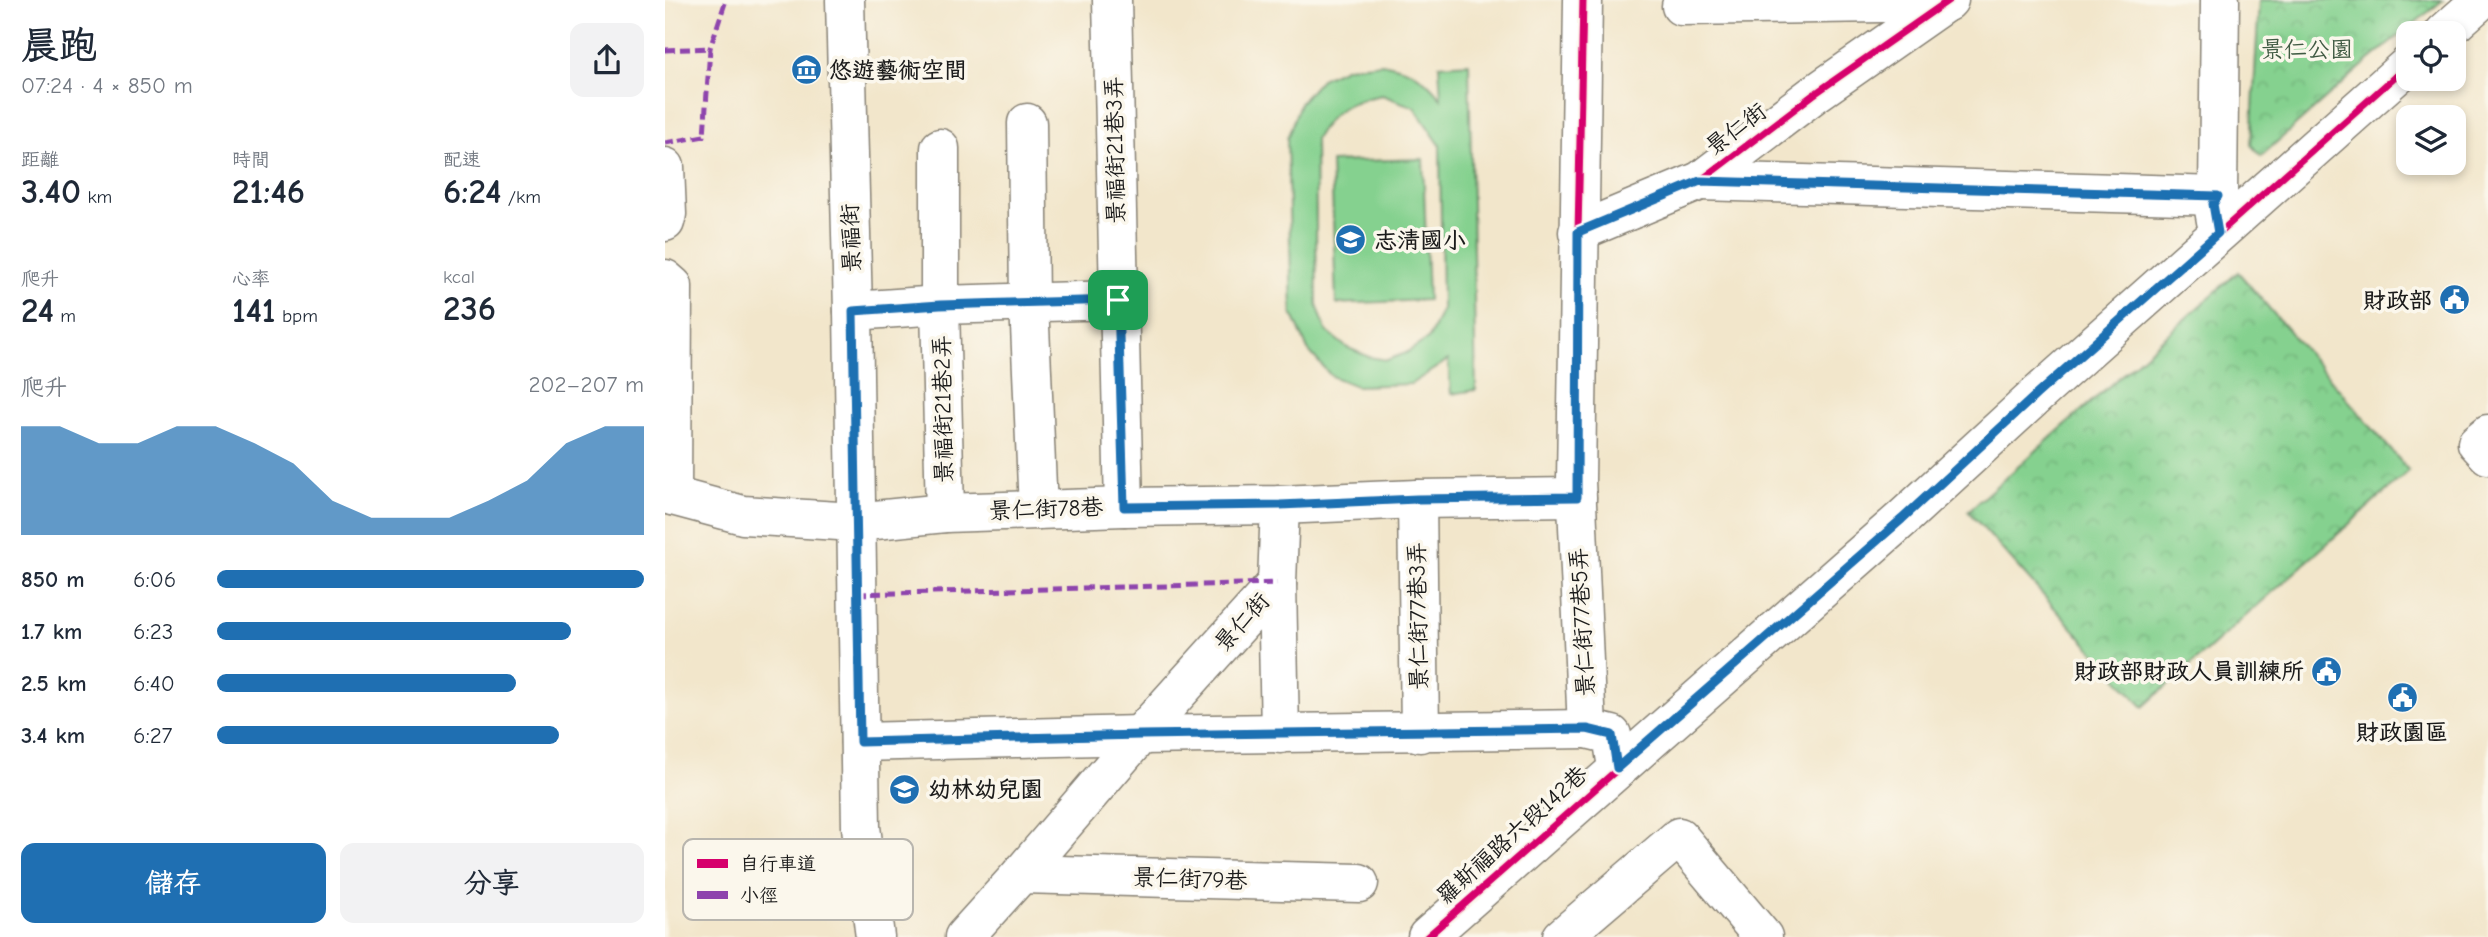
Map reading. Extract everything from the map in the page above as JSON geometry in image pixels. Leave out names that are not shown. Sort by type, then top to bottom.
[{"type":"street","name":"景福街","points":[[845,0],[863,839]]},
{"type":"street","name":"景福街21巷3弄","points":[[1112,0],[1124,507]]},
{"type":"street","points":[[1280,505],[1417,499],[1577,497],[1578,232],[1583,0]]},
{"type":"street","points":[[2218,233],[2213,204],[2218,196],[2220,0]]},
{"type":"street","points":[[2457,21],[2481,0]]},
{"type":"street","points":[[1681,6],[1948,1]]},
{"type":"street","name":"景仁街","points":[[1578,232],[1700,181],[1813,94],[1948,1]]},
{"type":"street","name":"羅斯福路六段142巷","points":[[1439,933],[1617,768],[1902,519],[2037,394],[2396,76]]},
{"type":"street","points":[[1027,123],[1029,303],[1038,510]]},
{"type":"street","name":"景福街21巷2弄","points":[[940,148],[940,305],[945,513]]},
{"type":"street","points":[[665,167],[665,222]]},
{"type":"street","points":[[1700,181],[2218,196]]},
{"type":"street","points":[[665,278],[673,286],[668,494]]},
{"type":"street","points":[[853,311],[940,305],[1118,300]]},
{"type":"street","points":[[2488,434],[2477,443],[2488,454]]},
{"type":"street","name":"景仁街78巷","points":[[668,494],[743,515],[855,522],[945,513],[1280,505]]},
{"type":"street","name":"景仁街77巷5弄","points":[[1577,497],[1587,729],[1612,735],[1617,768]]},
{"type":"street","name":"景仁街77巷3弄","points":[[1417,499],[1420,733]]},
{"type":"street","name":"景仁街","points":[[964,937],[1277,583],[1280,505]]},
{"type":"street","points":[[1277,583],[1280,734]]},
{"type":"street","points":[[860,742],[1587,729]]},
{"type":"street","points":[[1562,937],[1679,837],[1763,937]]},
{"type":"street","name":"景仁街79巷","points":[[1021,874],[1359,883]]},
{"type":"green space","name":"景仁公園","points":[[2259,0],[2443,0],[2417,21],[2396,21],[2396,38],[2261,156],[2251,145]]},
{"type":"green space","points":[[1382,63],[1401,68],[1422,78],[1441,98],[1439,65],[1469,63],[1476,390],[1451,394],[1448,360],[1411,384],[1356,386],[1331,376],[1308,350],[1292,313],[1287,139],[1300,103],[1321,79],[1347,67]],"holes":[[[1382,95],[1414,107],[1440,145],[1442,309],[1429,338],[1406,353],[1387,360],[1369,357],[1346,347],[1326,331],[1317,304],[1315,139],[1335,113],[1359,100]]]},
{"type":"green space","points":[[1423,159],[1428,300],[1336,304],[1331,162]]},
{"type":"green space","points":[[2238,272],[2409,471],[2143,707],[1968,511]]},
{"type":"marked path","points":[[665,143],[704,136],[710,48],[726,0]]},
{"type":"marked path","points":[[665,50],[710,48]]},
{"type":"marked path","points":[[857,594],[1277,583]]},
{"type":"cycle path","points":[[1577,497],[1578,232],[1583,0]]},
{"type":"cycle path","points":[[1578,232],[1700,181],[1813,95],[1949,0]]},
{"type":"cycle path","points":[[1427,937],[1902,519],[2037,395],[2396,76]]},
{"type":"cycle path","points":[[1700,181],[2218,196]]},
{"type":"place","name":"悠遊藝術空間","points":[[806,70]]},
{"type":"place","name":"志清國小","points":[[1351,240]]},
{"type":"place","name":"財政部","points":[[2455,300]]},
{"type":"place","name":"財政部財政人員訓練所","points":[[2327,671]]},
{"type":"place","name":"財政園區","points":[[2402,698]]},
{"type":"place","name":"幼林幼兒園","points":[[905,789]]},
{"type":"route","points":[[1700,181],[2218,196],[2213,204],[2218,233],[1902,519],[1617,768],[1612,735],[1587,729],[860,742],[853,311],[940,305],[1118,300],[1124,507],[1577,497],[1578,232],[1700,181]]}]
